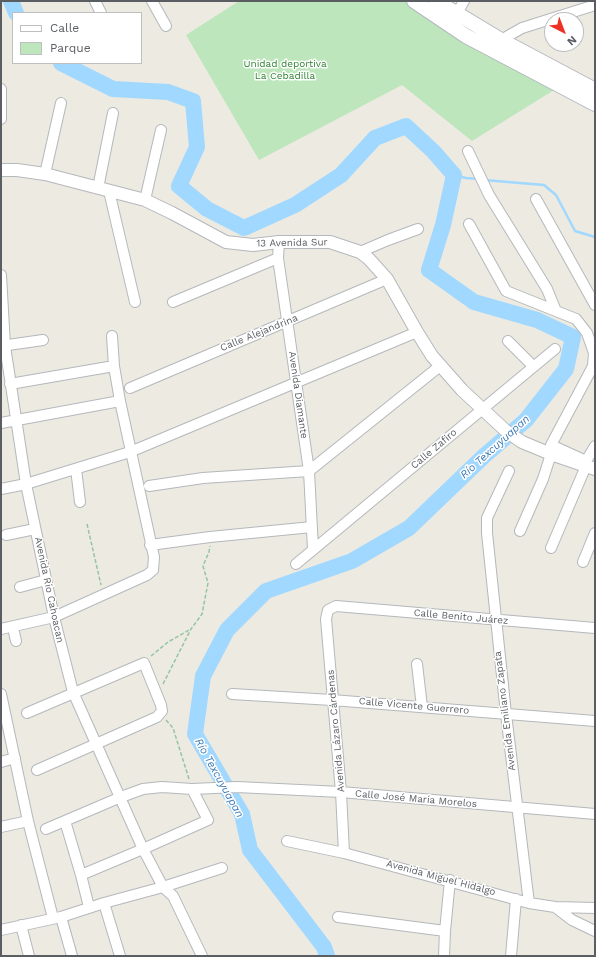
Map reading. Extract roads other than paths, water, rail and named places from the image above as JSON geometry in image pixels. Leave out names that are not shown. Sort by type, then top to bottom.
[{"type":"main road","points":[[414,1],[466,36],[595,104]]},
{"type":"main road","points":[[436,1],[501,40],[594,88]]},
{"type":"street","points":[[95,1],[100,12]]},
{"type":"street","points":[[152,1],[166,26]]},
{"type":"street","points":[[456,14],[464,1]]},
{"type":"street","points":[[501,40],[522,28],[595,5]]},
{"type":"street","points":[[1,88],[1,119]]},
{"type":"street","points":[[45,174],[61,103]]},
{"type":"street","points":[[113,113],[104,190],[135,302]]},
{"type":"street","points":[[145,200],[161,130]]},
{"type":"street","points":[[468,151],[489,194],[547,289],[556,311]]},
{"type":"street","name":"13 Avenida Sur","points":[[1,170],[17,170],[45,174],[145,200],[226,242],[253,245],[279,242],[330,242],[360,252],[369,259],[388,279],[416,332],[432,356],[482,409],[506,431],[522,442],[551,450],[589,465]]},
{"type":"street","points":[[536,199],[595,305]]},
{"type":"street","points":[[469,224],[506,291],[576,319],[587,333],[594,353],[593,366],[551,450],[543,479],[520,531]]},
{"type":"street","points":[[360,252],[418,229]]},
{"type":"street","name":"Avenida Diamante","points":[[279,242],[278,258],[309,471],[313,548]]},
{"type":"street","points":[[173,302],[278,258]]},
{"type":"street","name":"Avenida Río Cahoacan","points":[[1,275],[3,346],[26,484],[54,617],[73,692],[143,849],[163,887],[173,896],[202,956]]},
{"type":"street","name":"Calle Alejandrina","points":[[130,388],[388,279]]},
{"type":"street","points":[[1,489],[26,484],[130,452],[297,384],[416,332]]},
{"type":"street","points":[[1,629],[13,628],[54,617],[147,575],[153,570],[154,557],[150,545],[120,401],[114,366],[112,336]]},
{"type":"street","points":[[3,346],[43,340]]},
{"type":"street","points":[[508,341],[533,366]]},
{"type":"street","name":"Calle Zafiro","points":[[296,564],[313,548],[555,349]]},
{"type":"street","points":[[10,384],[114,366]]},
{"type":"street","points":[[149,486],[203,478],[309,471],[440,366]]},
{"type":"street","points":[[1,423],[120,401]]},
{"type":"street","points":[[551,548],[589,465],[595,446]]},
{"type":"street","points":[[76,469],[80,502]]},
{"type":"street","name":"Avenida Emiliano Zapata","points":[[509,471],[487,518],[495,620],[529,903]]},
{"type":"street","points":[[150,545],[210,536],[312,527]]},
{"type":"street","points":[[6,535],[35,529]]},
{"type":"street","points":[[583,562],[595,533]]},
{"type":"street","points":[[20,587],[46,580]]},
{"type":"street","name":"Calle Benito Juárez","points":[[328,610],[336,606],[595,628]]},
{"type":"street","name":"Avenida Lázaro Cárdenas","points":[[328,610],[326,619],[341,792],[344,853]]},
{"type":"street","points":[[13,628],[16,641]]},
{"type":"street","points":[[27,713],[73,692],[144,663],[158,695],[162,711],[157,717],[97,745],[37,770]]},
{"type":"street","points":[[417,664],[422,707]]},
{"type":"street","name":"Calle Vicente Guerrero","points":[[232,694],[332,700],[595,721]]},
{"type":"street","points":[[1,695],[28,821],[57,917],[72,956]]},
{"type":"street","points":[[1,762],[15,758]]},
{"type":"street","name":"Calle José María Morelos","points":[[46,829],[143,789],[162,787],[192,789],[237,787],[341,792],[595,814]]},
{"type":"street","points":[[82,875],[208,820],[192,789]]},
{"type":"street","points":[[1,827],[28,821]]},
{"type":"street","points":[[66,822],[82,875],[89,907]]},
{"type":"street","name":"Avenida Miguel Hidalgo","points":[[287,841],[344,853],[450,880],[529,903],[555,907],[595,908]]},
{"type":"street","points":[[1,930],[57,917],[163,887],[222,868]]},
{"type":"street","points":[[444,956],[450,880]]},
{"type":"street","points":[[511,956],[516,899]]},
{"type":"street","points":[[104,903],[120,956]]},
{"type":"street","points":[[555,907],[572,920],[595,931]]},
{"type":"street","points":[[338,917],[445,931]]},
{"type":"street","points":[[21,925],[29,956]]},
{"type":"waterway","name":"Río Texcuyuapan","points":[[11,1],[16,12]]},
{"type":"waterway","name":"Río Texcuyuapan","points":[[63,64],[113,89],[168,92],[193,101],[197,147],[179,186],[207,209],[244,228],[295,205],[341,175],[375,138],[406,126],[433,151],[454,175],[443,225],[429,270],[474,302],[537,320],[573,337],[566,369],[526,420],[484,456],[409,528],[352,561],[266,591],[227,630],[203,676],[195,734],[242,814],[250,850],[324,947],[327,956]]},
{"type":"waterway","points":[[454,175],[479,179]]},
{"type":"waterway","points":[[484,180],[544,185],[556,195],[575,231],[595,237]]},
{"type":"park label","name":"Unidad deportiva La Cebadilla","points":[[285,70]]}]
